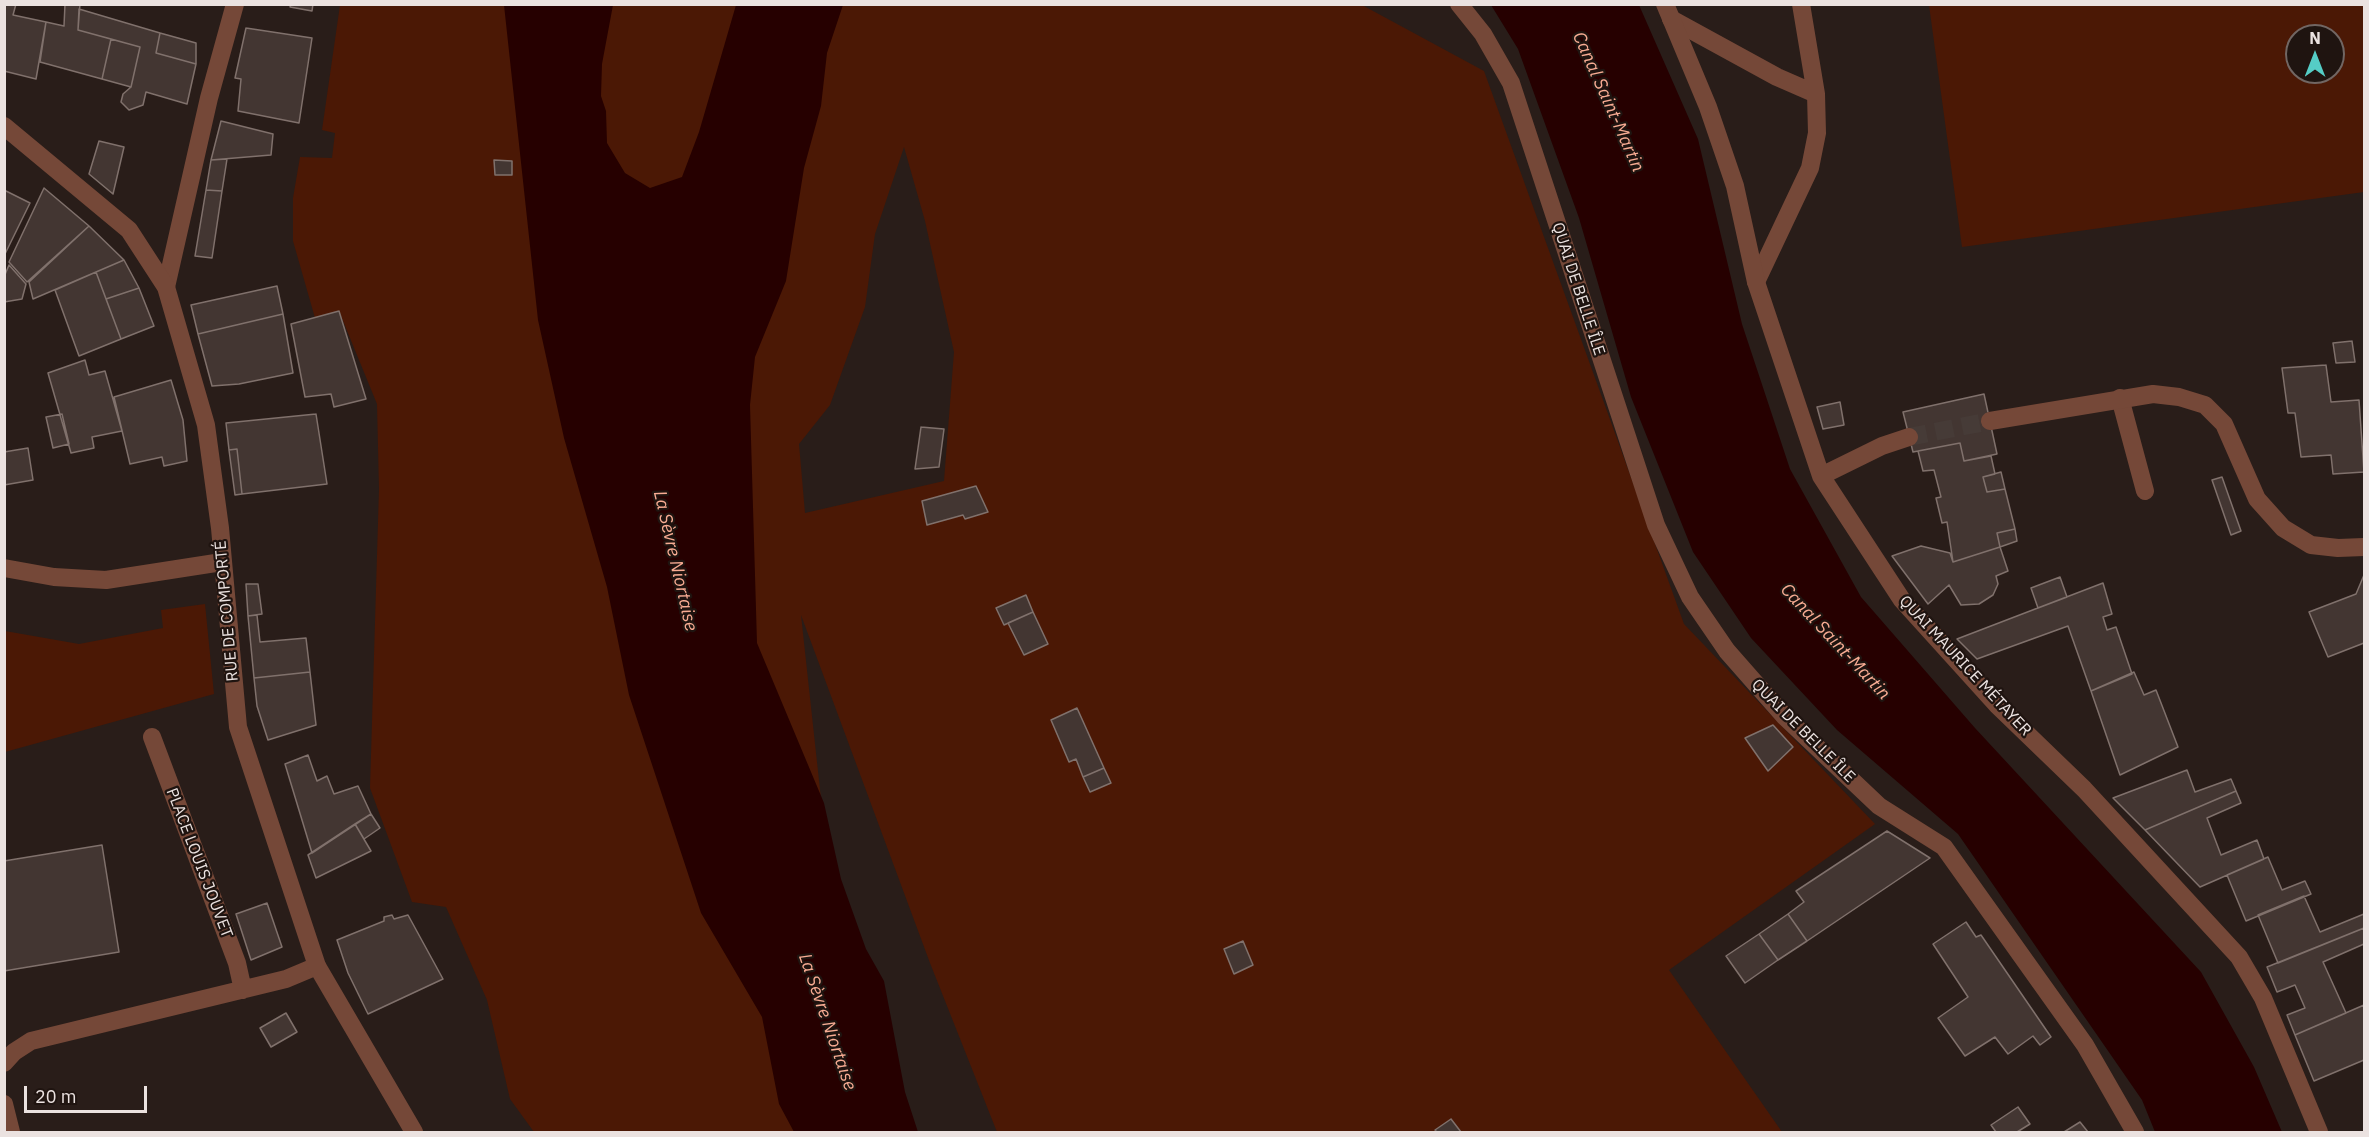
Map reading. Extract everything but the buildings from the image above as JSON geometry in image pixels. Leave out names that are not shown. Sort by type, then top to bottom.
[{"type":"street","points":[[166,287],[209,98],[236,4]]},
{"type":"street","name":"QUAI DE BELLE ÎLE","points":[[1459,4],[1483,34],[1511,83],[1656,525],[1690,597],[1727,651],[1785,717],[1879,806],[1944,847],[2085,1045],[2135,1132]]},
{"type":"street","points":[[1756,282],[1810,168],[1817,133],[1816,94],[1801,4]]},
{"type":"street","points":[[1668,12],[1777,77],[1816,94]]},
{"type":"street","name":"QUAI MAURICE MÉTAYER","points":[[1668,12],[1708,107],[1735,186],[1756,282],[1821,476],[1902,600],[1997,705],[2084,789],[2182,892],[2239,957],[2263,998],[2319,1132]]},
{"type":"street","name":"RUE DE COMPORTÉ","points":[[4,126],[129,230],[166,287],[206,425],[238,728],[317,966],[414,1132]]},
{"type":"street","points":[[1990,421],[2153,394],[2179,397],[2205,405],[2224,424],[2258,499],[2283,528],[2311,545],[2338,548],[2364,547]]},
{"type":"street","points":[[2120,398],[2145,490]]},
{"type":"street","points":[[1821,476],[1882,446],[1910,437]]},
{"type":"street","points":[[4,568],[54,577],[106,580],[222,562]]},
{"type":"street","name":"PLACE LOUIS JOUVET","points":[[152,737],[237,963],[243,990]]},
{"type":"street","points":[[4,1063],[14,1052],[31,1041],[286,979],[317,966]]},
{"type":"street","points":[[4,1104],[11,1132]]},
{"type":"shaded area","points":[[340,5],[1362,5],[1484,71],[1684,624],[1875,824],[1669,970],[1782,1132],[997,1132],[930,963],[801,615],[849,1056],[854,1132],[534,1132],[510,1099],[487,1000],[446,907],[412,902],[370,788],[379,489],[377,404],[339,311],[315,318],[293,241],[293,198],[300,157],[332,158],[335,133],[322,130]],"holes":[[[904,147],[925,221],[954,352],[944,481],[805,513],[799,444],[830,405],[865,307],[875,234]]]},
{"type":"shaded area","points":[[1929,5],[2364,5],[2364,192],[1962,247]]},
{"type":"shaded area","points":[[205,604],[214,694],[5,752],[5,631],[79,644],[163,628],[161,610]]},
{"type":"water","name":"La Sèvre Niortaise","points":[[504,5],[613,5],[602,64],[601,96],[606,111],[607,143],[625,173],[650,188],[682,177],[699,132],[736,5],[843,5],[827,53],[821,106],[804,168],[786,281],[755,357],[750,405],[757,643],[824,803],[841,879],[866,949],[884,981],[905,1092],[918,1132],[794,1132],[779,1104],[762,1017],[701,913],[629,695],[607,587],[564,438],[538,320]]},
{"type":"water","name":"Canal Saint-Martin","points":[[1491,5],[1639,5],[1698,139],[1742,324],[1790,469],[1861,597],[1975,728],[2201,972],[2254,1067],[2282,1132],[2155,1132],[2142,1100],[1958,834],[1837,730],[1751,638],[1693,552],[1631,397],[1579,218],[1518,49]]},
{"type":"tunnel","points":[[1909,437],[1990,421]]}]
